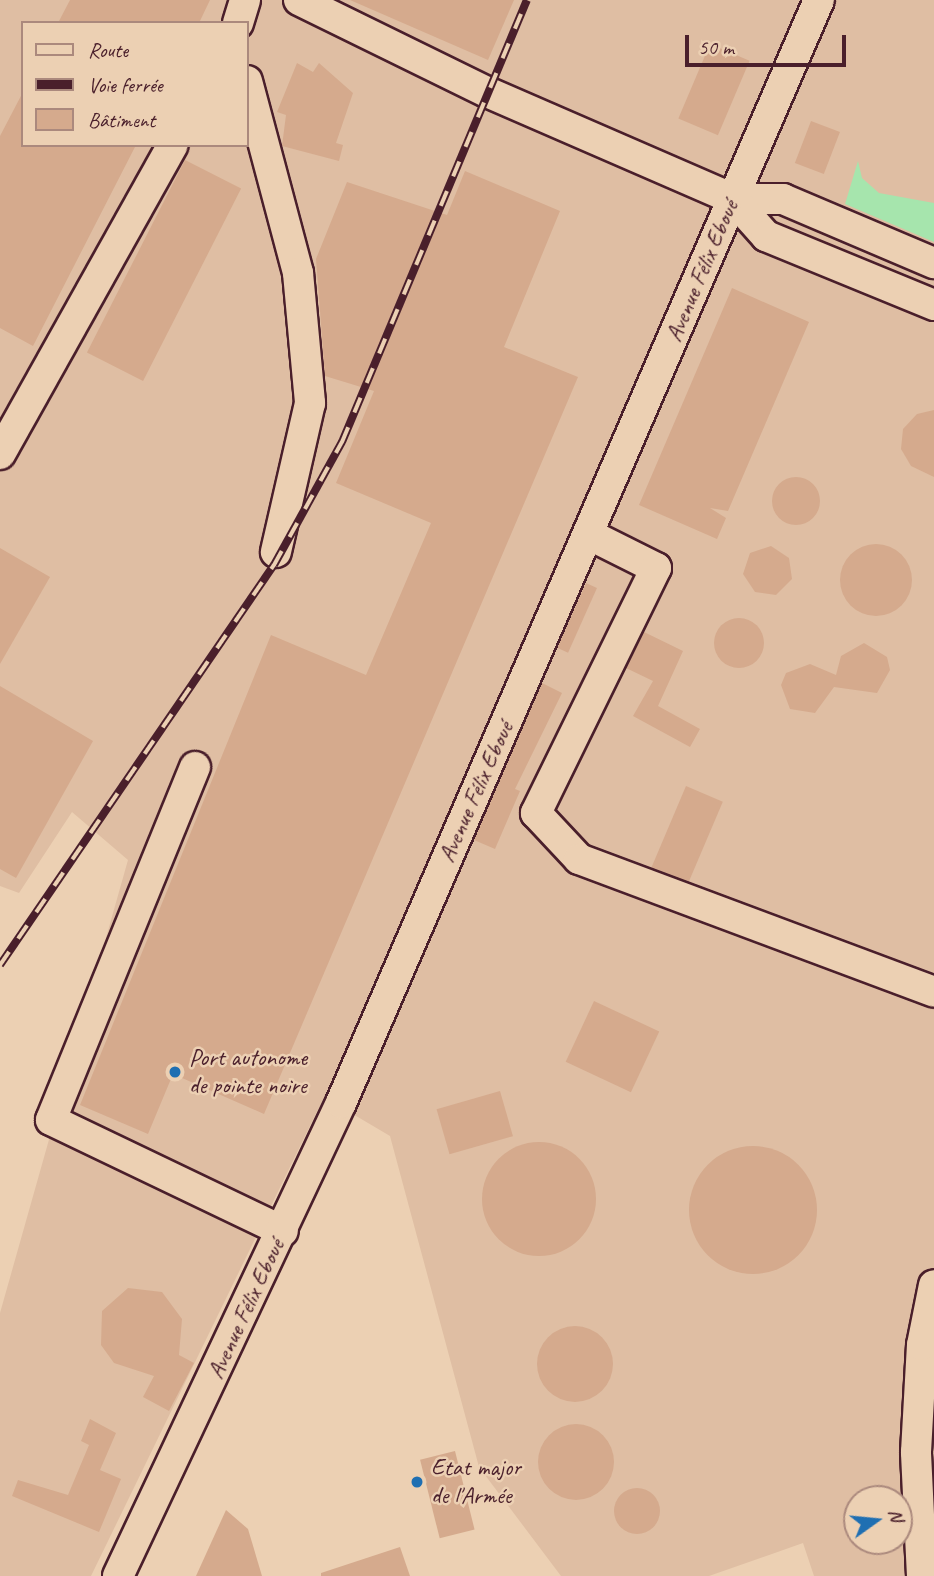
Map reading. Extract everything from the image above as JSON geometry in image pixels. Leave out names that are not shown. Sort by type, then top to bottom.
[{"type":"street","points":[[233,0],[236,21]]},
{"type":"street","points":[[237,21],[245,0]]},
{"type":"street","points":[[299,0],[487,92],[733,199],[783,199],[934,263]]},
{"type":"street","name":"Avenue Félix Eboué","points":[[118,1576],[283,1231],[819,0]]},
{"type":"street","points":[[248,84],[298,273],[310,403],[276,552]]},
{"type":"street","points":[[0,454],[172,147]]},
{"type":"street","points":[[733,199],[766,236],[934,305]]},
{"type":"street","points":[[588,534],[656,568],[536,813],[579,859],[934,992]]},
{"type":"street","points":[[195,767],[51,1120],[283,1231]]},
{"type":"street","points":[[922,1576],[916,1452],[922,1345],[934,1285]]},
{"type":"shaded area","points":[[0,0],[934,0],[934,1576],[814,1576],[803,1543],[709,1576],[561,1576],[479,1467],[390,1136],[324,1097],[91,1576],[0,1576],[0,1313],[128,860],[72,812],[19,893],[0,886]]},
{"type":"green space","points":[[858,161],[862,178],[879,193],[934,203],[934,242],[845,204]]},
{"type":"building","points":[[70,0],[210,0],[200,21],[59,21]]},
{"type":"building","points":[[350,0],[514,0],[488,60]]},
{"type":"building","points":[[710,44],[750,61],[718,135],[678,119]]},
{"type":"building","points":[[297,63],[313,72],[319,63],[353,93],[336,143],[343,145],[339,161],[282,146],[286,115],[277,112]]},
{"type":"building","points":[[21,96],[21,147],[135,147],[33,346],[0,328],[0,136]]},
{"type":"building","points":[[811,121],[840,132],[824,174],[795,163]]},
{"type":"building","points":[[185,160],[241,189],[143,381],[87,352]]},
{"type":"building","points":[[465,171],[560,211],[504,347],[578,377],[264,1114],[173,1074],[148,1134],[80,1105],[271,635],[366,675],[431,523],[336,483],[374,391],[325,376],[316,259],[347,182],[447,215]]},
{"type":"building","points":[[732,288],[809,322],[728,511],[710,508],[726,518],[717,539],[639,505]]},
{"type":"building","points":[[934,410],[934,477],[911,466],[901,449],[903,429],[917,414]]},
{"type":"building","points":[[796,477],[813,484],[820,501],[813,518],[796,525],[779,518],[772,501],[779,484]]},
{"type":"building","points":[[876,544],[896,550],[906,560],[912,580],[906,600],[896,610],[876,616],[856,610],[846,600],[840,580],[846,560],[856,550]]},
{"type":"building","points":[[771,546],[789,558],[792,579],[776,595],[755,592],[743,574],[750,553]]},
{"type":"building","points":[[0,548],[50,577],[0,664]]},
{"type":"building","points":[[586,583],[597,588],[568,653],[557,648]]},
{"type":"building","points":[[739,618],[757,625],[764,643],[757,661],[739,668],[721,661],[714,643],[721,625]]},
{"type":"building","points":[[644,632],[683,651],[658,706],[700,729],[690,747],[633,716],[653,681],[626,668]]},
{"type":"building","points":[[864,643],[887,657],[890,670],[877,693],[834,687],[815,713],[790,709],[781,685],[786,673],[810,664],[836,675],[841,656]]},
{"type":"building","points":[[542,683],[562,693],[515,789],[520,791],[495,849],[474,840]]},
{"type":"building","points":[[0,686],[93,741],[16,878],[0,869]]},
{"type":"building","points":[[686,786],[723,802],[688,884],[651,868]]},
{"type":"building","points":[[594,1001],[659,1031],[631,1092],[566,1062]]},
{"type":"building","points":[[500,1091],[513,1136],[450,1154],[437,1109]]},
{"type":"building","points":[[539,1142],[561,1146],[571,1151],[587,1167],[592,1177],[596,1199],[592,1221],[587,1231],[571,1247],[561,1252],[539,1256],[517,1252],[507,1247],[491,1231],[486,1221],[482,1199],[486,1177],[491,1167],[507,1151],[517,1146]]},
{"type":"building","points":[[753,1146],[777,1151],[798,1165],[812,1186],[817,1210],[812,1234],[798,1255],[777,1269],[753,1274],[729,1269],[708,1255],[694,1234],[689,1210],[694,1186],[708,1165],[729,1151]]},
{"type":"building","points":[[128,1288],[162,1292],[182,1319],[179,1355],[194,1363],[169,1411],[143,1397],[154,1376],[114,1363],[101,1345],[102,1311]]},
{"type":"building","points":[[575,1326],[589,1329],[602,1337],[610,1350],[613,1364],[610,1378],[602,1391],[589,1399],[575,1402],[561,1399],[548,1391],[540,1378],[537,1364],[540,1350],[548,1337],[561,1329]]},
{"type":"building","points":[[90,1419],[116,1433],[100,1470],[121,1479],[99,1532],[12,1496],[18,1480],[68,1495],[89,1445],[81,1441]]},
{"type":"building","points":[[576,1424],[590,1427],[603,1435],[611,1448],[614,1462],[611,1476],[603,1489],[590,1497],[576,1500],[562,1497],[549,1489],[541,1476],[538,1462],[541,1448],[549,1435],[562,1427]]},
{"type":"building","points":[[455,1451],[475,1530],[440,1538],[420,1460]]},
{"type":"building","points":[[637,1488],[654,1494],[660,1511],[654,1528],[637,1534],[620,1528],[614,1511],[620,1494]]},
{"type":"building","points":[[226,1510],[248,1529],[262,1576],[196,1576]]},
{"type":"building","points":[[400,1547],[410,1576],[321,1576],[321,1573]]},
{"type":"railway","points":[[0,965],[274,565],[342,442],[527,0]]},
{"type":"place","name":"Port autonome de pointe noire","points":[[175,1072]]},
{"type":"place","name":"Etat major de l'Armée","points":[[417,1482]]}]
